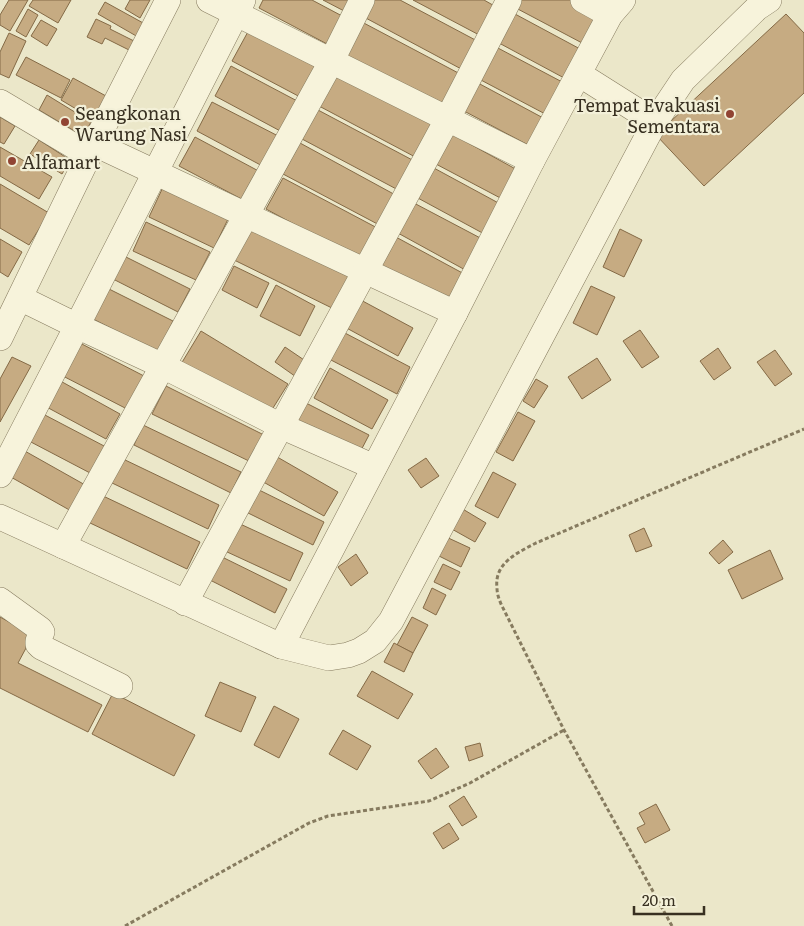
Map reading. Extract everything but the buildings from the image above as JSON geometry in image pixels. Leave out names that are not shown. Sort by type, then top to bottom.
[{"type":"street","points":[[0,338],[168,0]]},
{"type":"street","points":[[209,0],[240,7],[331,62],[532,161]]},
{"type":"street","points":[[63,546],[331,62],[362,0]]},
{"type":"street","points":[[185,602],[366,271],[509,0]]},
{"type":"street","points":[[281,646],[456,313],[532,161],[578,74],[617,8],[583,0]]},
{"type":"street","points":[[0,517],[281,646],[329,658],[348,655],[375,642],[391,621],[655,122],[683,80],[757,8],[769,0]]},
{"type":"street","points":[[0,475],[240,7]]},
{"type":"street","points":[[578,74],[655,122]]},
{"type":"street","points":[[0,102],[92,150],[155,172],[456,313]]},
{"type":"street","points":[[20,298],[163,366],[281,426],[374,467]]},
{"type":"street","points":[[0,600],[40,629],[42,632],[38,644],[41,647],[120,686]]},
{"type":"path","points":[[672,926],[564,730],[501,604],[496,588],[499,570],[514,555],[536,543],[804,429]]},
{"type":"path","points":[[125,926],[309,823],[328,816],[429,801],[470,783],[564,730]]},
{"type":"place","name":"Tempat Evakuasi Sementara","points":[[730,114]]},
{"type":"place","name":"Seangkonan Warung Nasi","points":[[65,122]]},
{"type":"place","name":"Alfamart","points":[[12,161]]}]
